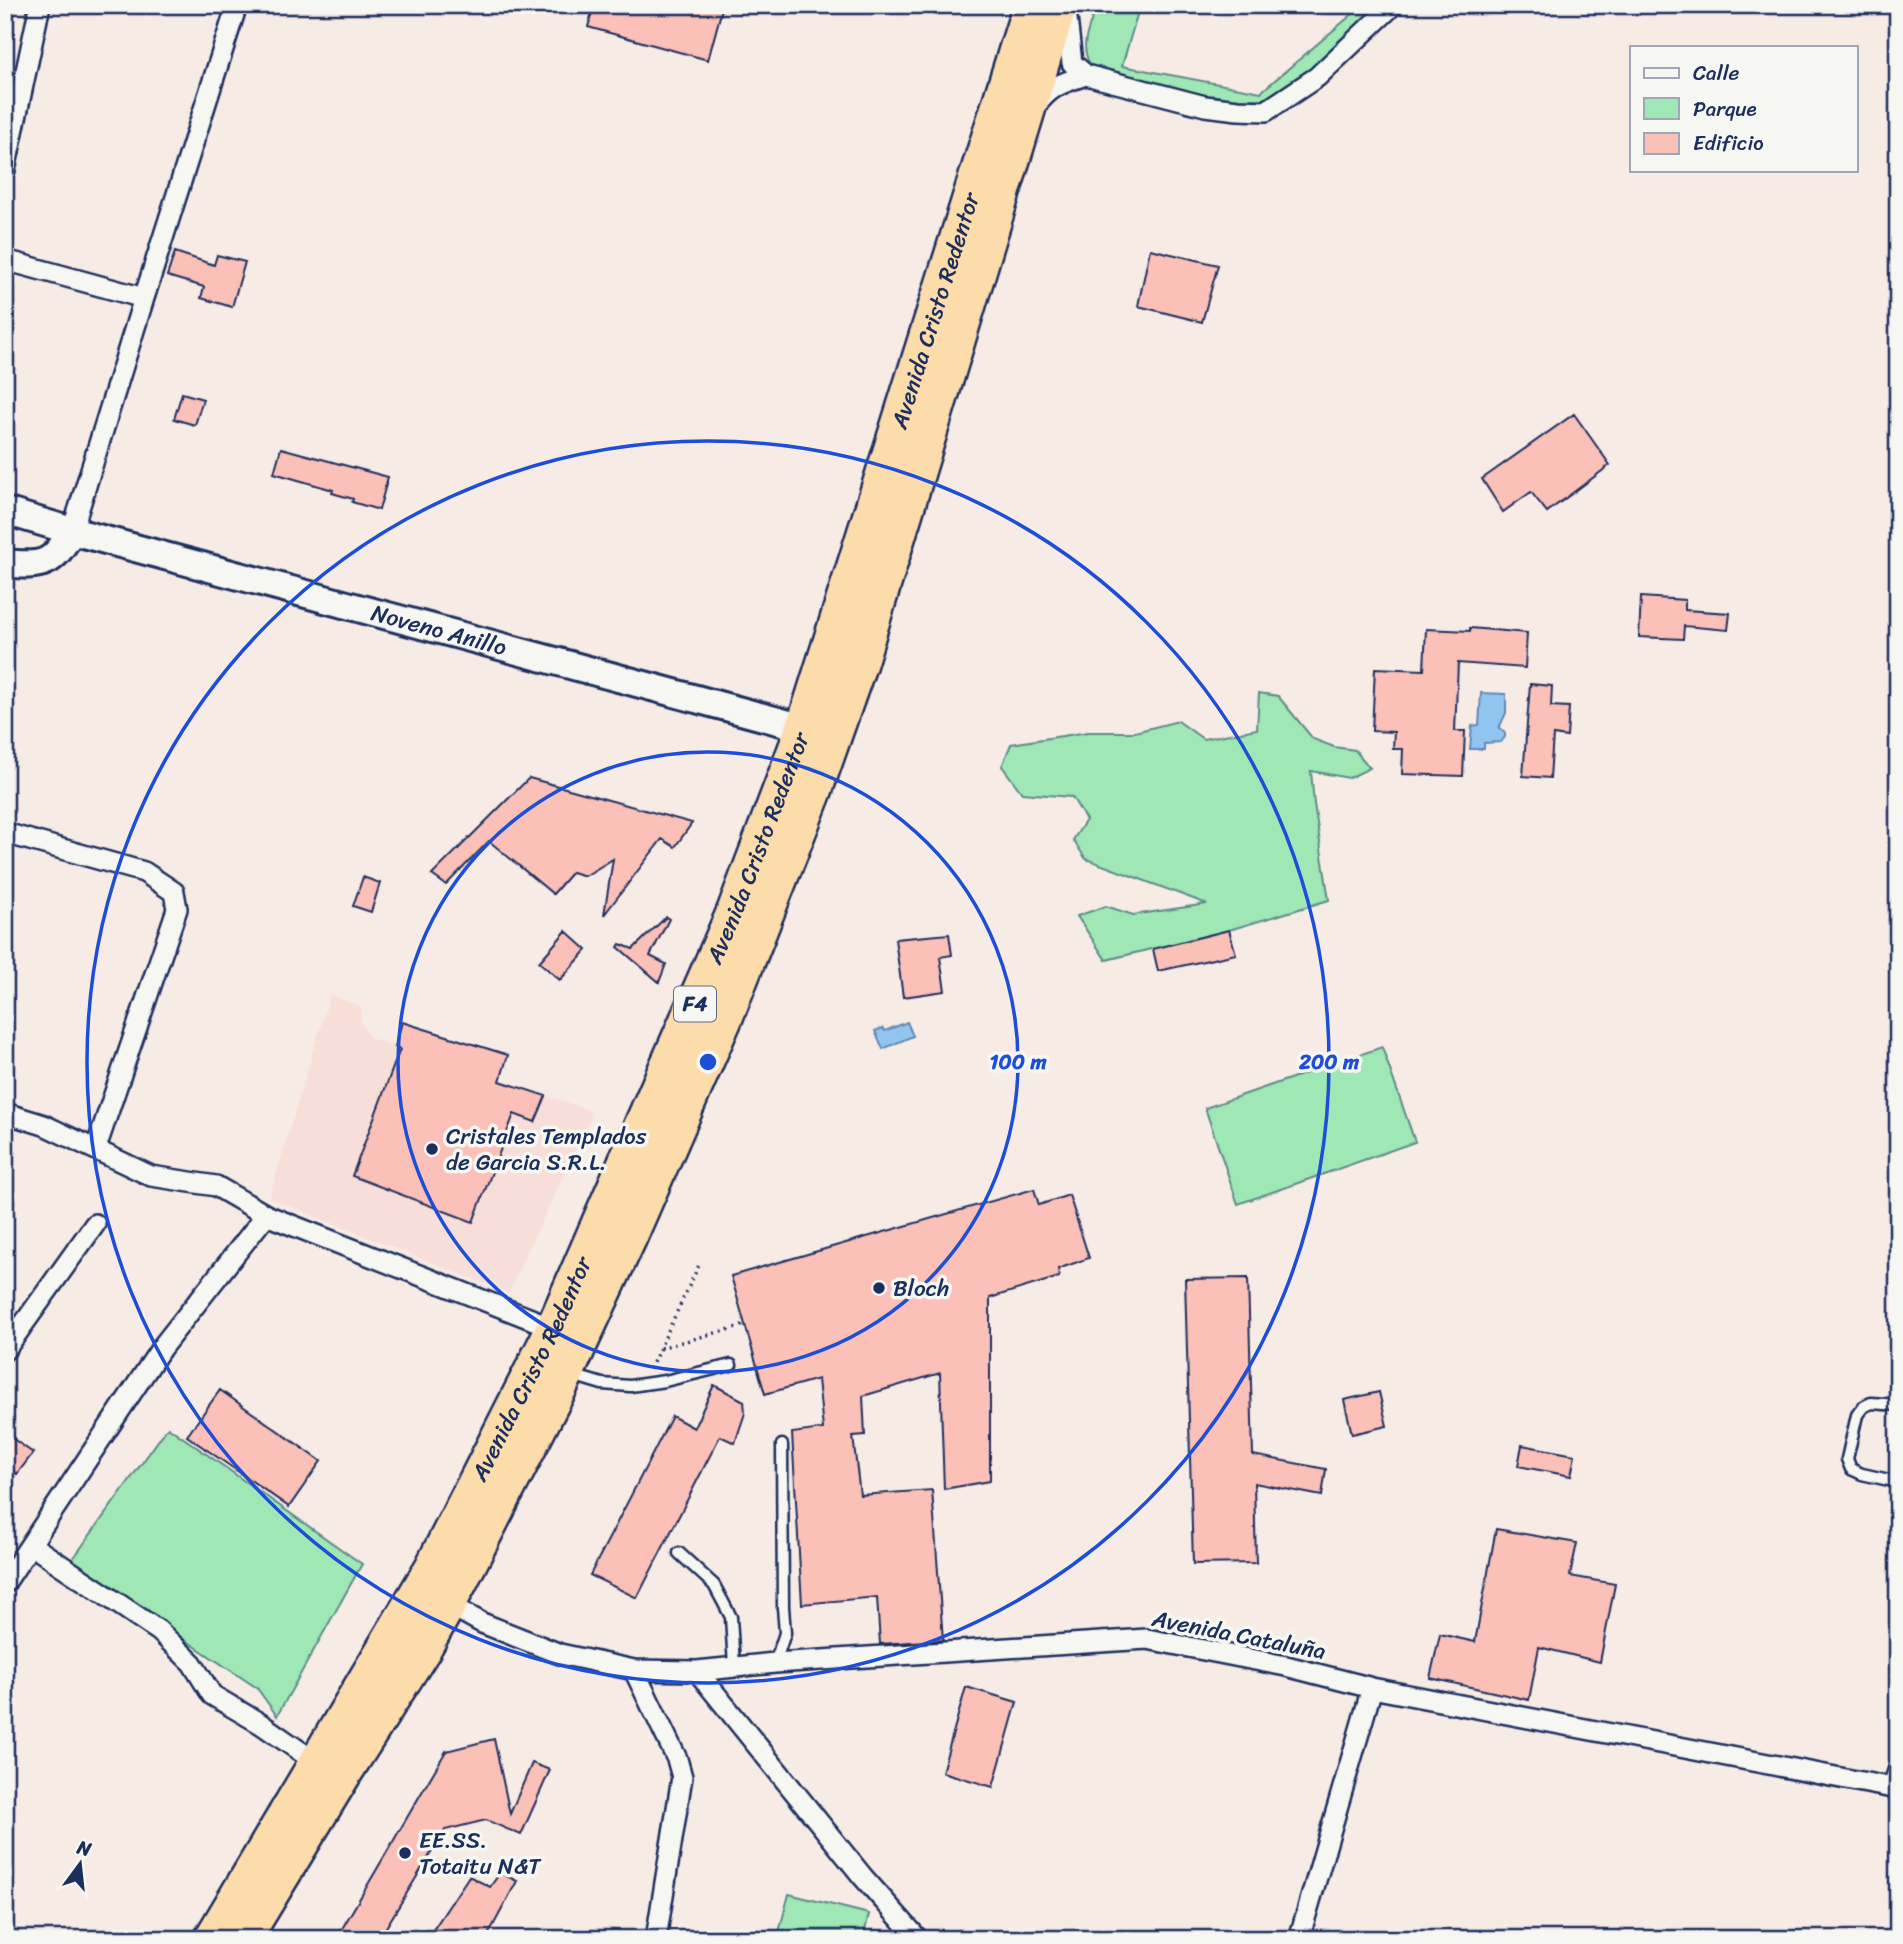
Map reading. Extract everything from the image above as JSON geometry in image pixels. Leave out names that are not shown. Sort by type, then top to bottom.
[{"type":"highway","name":"Avenida Cristo Redentor","points":[[212,1939],[433,1567],[554,1328],[735,911],[804,728],[1031,5]]},
{"type":"highway","name":"Avenida Cristo Redentor","points":[[243,1939],[423,1649],[448,1604],[565,1373],[629,1237],[725,1017],[814,791],[859,663],[1059,5]]},
{"type":"street","points":[[5,170],[40,5]]},
{"type":"street","points":[[5,563],[27,565],[50,560],[63,547],[72,531],[237,5]]},
{"type":"street","points":[[1066,5],[1072,64],[1086,75],[1205,106],[1266,111],[1317,78],[1393,5]]},
{"type":"street","points":[[1023,122],[1047,92],[1059,84],[1086,75]]},
{"type":"street","points":[[5,260],[144,298]]},
{"type":"street","name":"Noveno Anillo","points":[[5,511],[804,728]]},
{"type":"street","points":[[5,833],[144,872],[174,892],[177,909],[96,1149]]},
{"type":"street","points":[[5,1113],[44,1125],[151,1176],[216,1186],[266,1215],[554,1328]]},
{"type":"street","points":[[5,1583],[162,1347],[266,1215]]},
{"type":"street","points":[[5,1350],[95,1224]]},
{"type":"street","points":[[31,1545],[159,1631],[192,1663],[212,1695],[261,1724],[317,1763]]},
{"type":"street","name":"Avenida Cataluña","points":[[448,1604],[482,1623],[560,1654],[634,1670],[697,1671],[775,1663],[1147,1639],[1286,1666],[1373,1688],[1893,1788]]},
{"type":"street","points":[[634,1670],[677,1759],[682,1777],[657,1939]]},
{"type":"street","points":[[697,1671],[863,1877],[918,1939]]},
{"type":"street","points":[[1299,1939],[1373,1688]]},
{"type":"lane","points":[[565,1373],[602,1384],[630,1386],[731,1365]]},
{"type":"lane","points":[[1898,1405],[1871,1403],[1863,1407],[1857,1415],[1847,1460],[1851,1469],[1862,1474],[1898,1482]]},
{"type":"lane","points":[[775,1663],[785,1633],[782,1445]]},
{"type":"lane","points":[[679,1553],[714,1585],[732,1617],[734,1666]]},
{"type":"lane","points":[[1893,1788],[1898,1757]]},
{"type":"path","points":[[642,1384],[700,1263]]},
{"type":"path","points":[[660,1348],[745,1325]]},
{"type":"shaded area","points":[[330,994],[361,1007],[361,1023],[370,1038],[589,1110],[591,1117],[508,1293],[269,1198]]},
{"type":"green space","points":[[1097,5],[1140,5],[1122,66],[1261,92],[1363,5],[1380,5],[1294,84],[1268,99],[1222,101],[1093,69],[1088,61],[1085,45]]},
{"type":"green space","points":[[1259,693],[1278,696],[1313,739],[1334,747],[1355,750],[1370,768],[1349,778],[1311,771],[1329,900],[1229,930],[1106,960],[1077,916],[1106,906],[1133,915],[1207,904],[1086,859],[1073,840],[1086,820],[1072,797],[1022,793],[1002,766],[1011,744],[1088,732],[1135,732],[1178,721],[1203,739],[1257,729]]},
{"type":"green space","points":[[1382,1047],[1415,1142],[1238,1204],[1205,1108]]},
{"type":"green space","points":[[168,1427],[362,1564],[277,1716],[257,1688],[70,1563]]},
{"type":"green space","points":[[789,1894],[869,1914],[863,1939],[787,1939],[778,1936]]},
{"type":"water","points":[[1481,693],[1506,694],[1506,713],[1499,728],[1505,733],[1505,737],[1501,742],[1484,743],[1484,749],[1470,749],[1472,726],[1479,725]]},
{"type":"water","points":[[907,1022],[913,1036],[883,1049],[875,1031],[883,1028],[885,1031]]},
{"type":"building","points":[[594,5],[723,5],[708,60],[588,27]]},
{"type":"building","points":[[1150,249],[1218,265],[1202,322],[1138,306]]},
{"type":"building","points":[[175,252],[214,265],[217,255],[245,262],[232,307],[201,298],[204,287],[167,276]]},
{"type":"building","points":[[182,393],[203,399],[195,425],[174,419]]},
{"type":"building","points":[[1574,414],[1610,465],[1547,512],[1531,492],[1503,512],[1482,479]]},
{"type":"building","points":[[281,448],[388,477],[379,510],[352,502],[353,499],[332,493],[333,490],[274,473]]},
{"type":"building","points":[[1641,597],[1685,600],[1685,610],[1730,613],[1728,630],[1684,626],[1683,639],[1639,637]]},
{"type":"building","points":[[1470,628],[1527,633],[1525,668],[1458,663],[1455,731],[1465,731],[1463,776],[1402,774],[1403,749],[1393,749],[1394,732],[1372,731],[1375,668],[1424,670],[1426,629],[1470,631]]},
{"type":"building","points":[[1530,684],[1552,686],[1551,706],[1569,707],[1567,737],[1553,735],[1550,778],[1523,776]]},
{"type":"building","points":[[529,778],[692,823],[675,847],[662,839],[604,915],[613,859],[585,876],[572,872],[553,894],[489,841],[446,885],[432,875]]},
{"type":"building","points":[[363,877],[380,883],[371,912],[353,906]]},
{"type":"building","points":[[666,917],[669,919],[650,956],[666,964],[659,982],[618,947],[620,944],[633,949]]},
{"type":"building","points":[[1229,930],[1236,954],[1158,971],[1153,949]]},
{"type":"building","points":[[566,931],[587,950],[560,980],[539,962]]},
{"type":"building","points":[[949,934],[952,955],[940,957],[945,991],[903,997],[895,939]]},
{"type":"building","name":"Cristales Templados de Garcia S.R.L.","points":[[402,1022],[508,1055],[500,1081],[546,1096],[535,1122],[514,1114],[473,1222],[352,1176],[400,1049],[395,1047]]},
{"type":"building","points":[[1034,1189],[1039,1205],[1069,1195],[1089,1258],[1058,1269],[1059,1277],[990,1298],[990,1481],[944,1489],[940,1373],[863,1396],[865,1435],[853,1436],[860,1495],[932,1490],[943,1640],[880,1644],[877,1597],[802,1604],[792,1433],[823,1429],[818,1379],[765,1394],[731,1276]]},
{"type":"building","points":[[1248,1278],[1253,1455],[1326,1469],[1322,1496],[1254,1483],[1256,1563],[1193,1564],[1185,1279]]},
{"type":"building","points":[[714,1385],[744,1401],[745,1413],[735,1443],[720,1436],[637,1598],[590,1575],[672,1416],[694,1428]]},
{"type":"building","points":[[220,1390],[321,1461],[289,1507],[187,1436]]},
{"type":"building","points":[[1379,1392],[1387,1426],[1352,1434],[1344,1400]]},
{"type":"building","points":[[5,1433],[33,1453],[17,1474],[5,1465]]},
{"type":"building","points":[[1522,1445],[1575,1455],[1571,1476],[1518,1466]]},
{"type":"building","points":[[1496,1529],[1577,1543],[1570,1576],[1615,1584],[1600,1662],[1539,1647],[1529,1700],[1430,1678],[1440,1634],[1475,1642]]},
{"type":"building","points":[[966,1687],[1017,1702],[993,1787],[942,1772]]},
{"type":"building","points":[[494,1739],[510,1814],[532,1763],[550,1770],[521,1835],[486,1820],[445,1830],[379,1939],[336,1939],[446,1751]]},
{"type":"building","points":[[500,1873],[517,1881],[486,1939],[427,1939],[469,1876],[490,1887]]},
{"type":"place","name":"Cristales Templados de Garcia S.R.L.","points":[[432,1149]]},
{"type":"place","name":"Bloch","points":[[879,1288]]},
{"type":"place","name":"EE.SS. Totaitu N&T","points":[[405,1853]]}]
